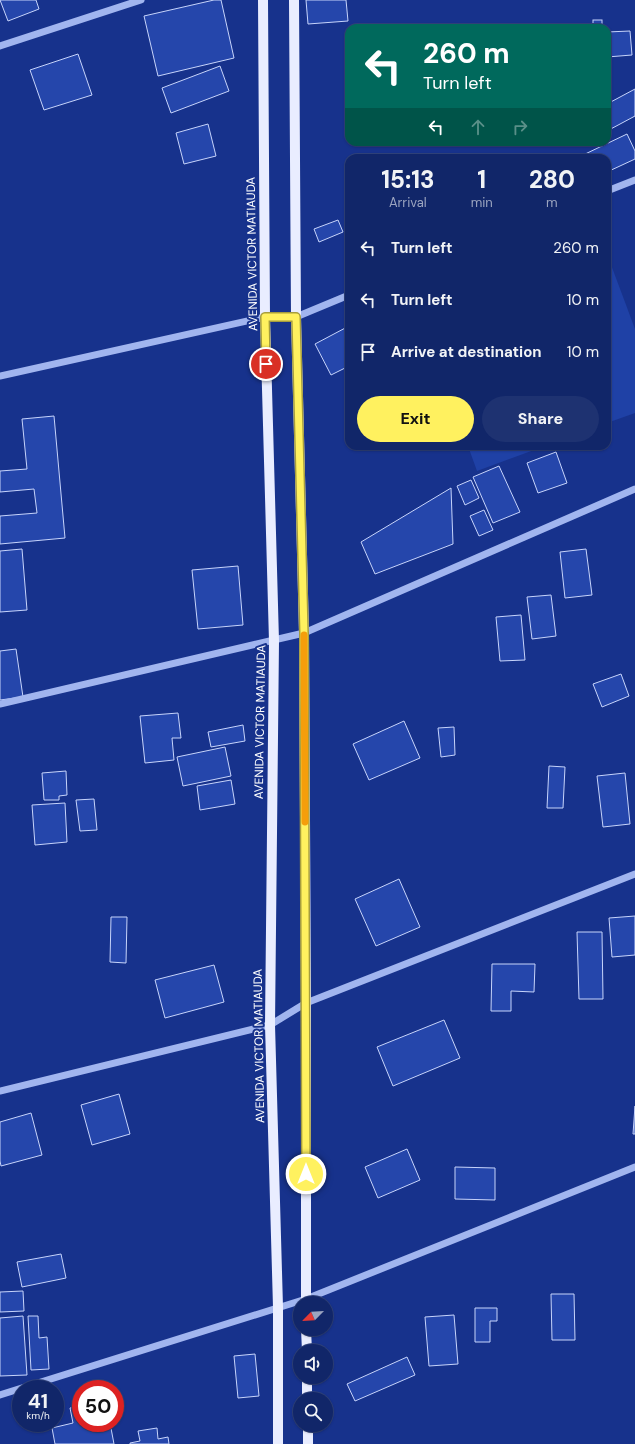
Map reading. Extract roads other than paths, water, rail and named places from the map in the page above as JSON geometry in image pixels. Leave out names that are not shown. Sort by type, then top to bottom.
[{"type":"main road","name":"AVENIDA VICTOR MATIAUDA","points":[[263,0],[265,317],[274,641],[270,1025],[278,1307],[278,1444]]},
{"type":"main road","points":[[294,0],[296,317],[304,633],[306,1296]]},
{"type":"main road","points":[[308,1432],[308,1444]]},
{"type":"street","points":[[0,46],[141,0]]},
{"type":"street","points":[[611,189],[635,180]]},
{"type":"street","points":[[0,376],[265,317],[296,317],[345,297]]},
{"type":"street","points":[[0,704],[304,633],[635,489]]},
{"type":"street","points":[[0,1091],[270,1025],[306,1003],[635,874]]},
{"type":"street","points":[[318,1296],[635,1167]]},
{"type":"street","points":[[0,1395],[278,1307],[293,1304]]}]
